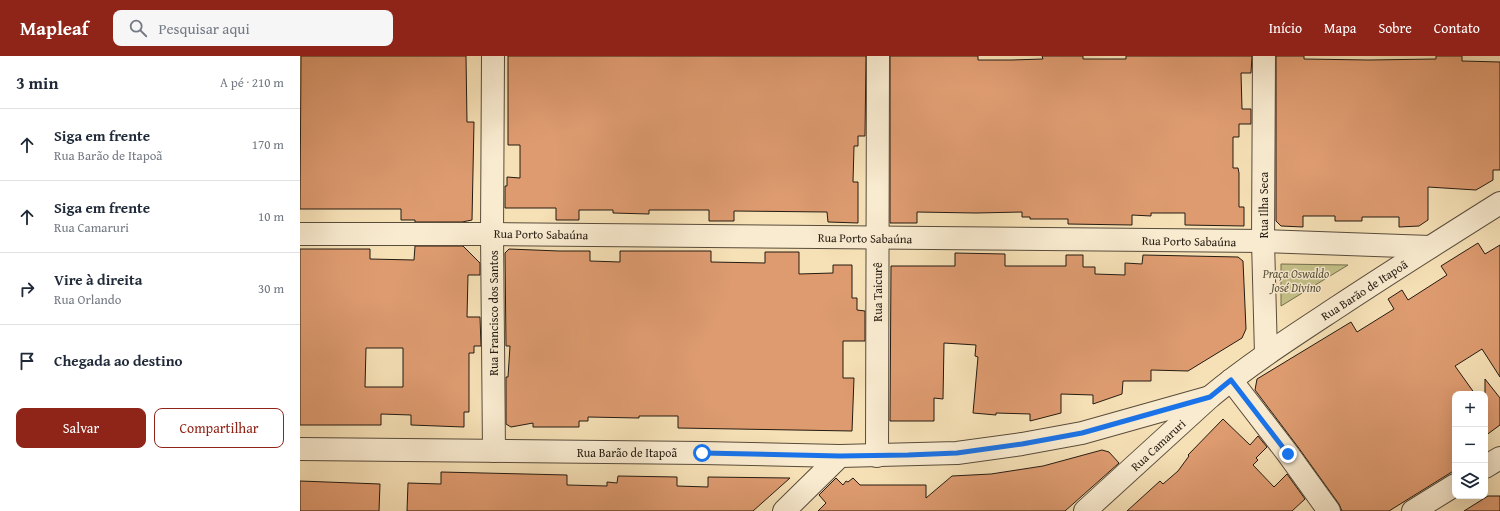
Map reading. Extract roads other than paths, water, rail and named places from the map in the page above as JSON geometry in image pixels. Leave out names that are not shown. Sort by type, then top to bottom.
[{"type":"street","name":"Rua Francisco dos Santos","points":[[494,56],[492,234],[494,451]]},
{"type":"street","name":"Rua Taicurê","points":[[877,456],[878,56]]},
{"type":"street","name":"Rua Ilha Seca","points":[[1264,56],[1262,242],[1266,354]]},
{"type":"street","name":"Rua Barão de Itapoã","points":[[1231,380],[1266,354],[1500,203]]},
{"type":"street","name":"Rua Porto Sabaúna","points":[[300,234],[492,234],[1262,242],[1430,247]]},
{"type":"street","name":"Rua Camaruri","points":[[1085,511],[1210,397],[1231,380]]},
{"type":"street","points":[[1231,380],[1288,454],[1329,511]]},
{"type":"street","name":"Rua Barão de Itapoã","points":[[300,449],[702,453],[840,456],[957,453],[1022,444],[1082,433],[1210,397]]},
{"type":"street","points":[[784,511],[840,456]]},
{"type":"street","points":[[1488,465],[1500,458]]},
{"type":"street","points":[[1413,511],[1452,487]]},
{"type":"park label","name":"Praça Oswaldo José Divino","points":[[1296,280]]}]
